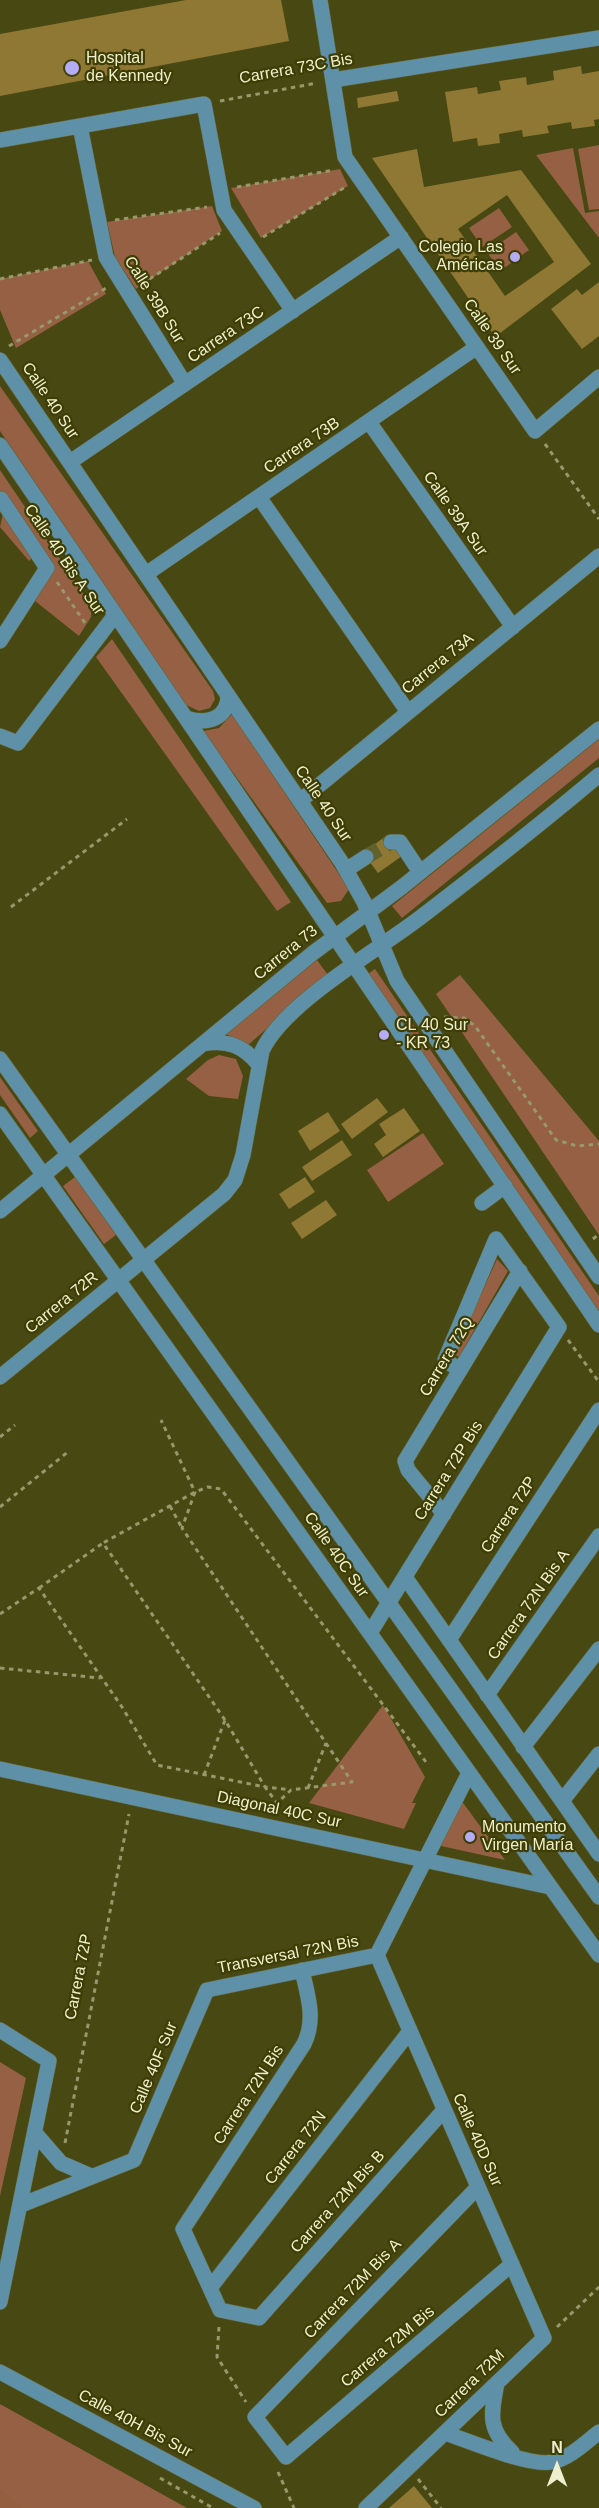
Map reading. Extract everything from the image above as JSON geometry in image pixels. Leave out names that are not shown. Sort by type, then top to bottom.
[{"type":"street","name":"Calle 39 Sur","points":[[320,0],[345,157],[535,430]]},
{"type":"street","name":"Carrera 73C Bis","points":[[333,80],[599,38]]},
{"type":"street","points":[[0,140],[204,104],[222,197],[233,224],[293,311]]},
{"type":"street","name":"Calle 39B Sur","points":[[80,126],[106,257],[185,384]]},
{"type":"street","name":"Carrera 73C","points":[[70,462],[401,237]]},
{"type":"street","name":"Carrera 73B","points":[[146,574],[477,347]]},
{"type":"street","name":"Calle 40 Sur","points":[[0,360],[346,870],[368,912],[397,981],[599,1277]]},
{"type":"street","points":[[535,430],[599,377]]},
{"type":"street","name":"Calle 39A Sur","points":[[369,422],[513,627]]},
{"type":"street","points":[[0,445],[599,1325]]},
{"type":"street","points":[[259,497],[408,712]]},
{"type":"street","name":"Calle 40 Bis A Sur","points":[[1,500],[47,568]]},
{"type":"street","name":"Carrera 73A","points":[[300,801],[599,556]]},
{"type":"street","points":[[0,641],[47,568]]},
{"type":"street","points":[[0,736],[18,743],[115,615]]},
{"type":"street","points":[[186,718],[206,722],[216,719],[226,708],[228,695]]},
{"type":"street","name":"Carrera 73","points":[[0,1211],[203,1044],[599,729]]},
{"type":"street","points":[[119,1281],[224,1194],[235,1180],[262,1051],[275,1030],[355,964],[419,918],[599,775]]},
{"type":"street","points":[[391,842],[400,842],[420,872]]},
{"type":"street","points":[[346,870],[366,857]]},
{"type":"street","points":[[203,1044],[213,1042],[237,1046],[259,1065]]},
{"type":"street","points":[[0,1059],[68,1155]]},
{"type":"street","points":[[0,1114],[44,1175]]},
{"type":"street","name":"Calle 40C Sur","points":[[68,1155],[592,1879],[599,1897]]},
{"type":"street","name":"Calle 40C Sur","points":[[44,1175],[599,1955]]},
{"type":"street","points":[[482,1203],[505,1186]]},
{"type":"street","points":[[460,1370],[445,1360],[496,1239],[559,1327]]},
{"type":"street","name":"Carrera 72Q","points":[[444,1514],[408,1470],[405,1461],[520,1271]]},
{"type":"street","name":"Carrera 72R","points":[[0,1377],[119,1281]]},
{"type":"street","name":"Carrera 72P Bis","points":[[370,1633],[559,1327]]},
{"type":"street","name":"Carrera 72P","points":[[449,1640],[599,1410]]},
{"type":"street","name":"Carrera 72N Bis A","points":[[488,1695],[599,1536]]},
{"type":"street","points":[[405,1577],[598,1851]]},
{"type":"street","points":[[524,1747],[599,1648]]},
{"type":"street","points":[[561,1801],[599,1754]]},
{"type":"street","name":"Diagonal 40C Sur","points":[[0,1769],[550,1887]]},
{"type":"street","points":[[376,1955],[470,1773]]},
{"type":"street","name":"Transversal 72N Bis","points":[[207,1990],[376,1955]]},
{"type":"street","name":"Calle 40D Sur","points":[[376,1955],[544,2338]]},
{"type":"street","name":"Carrera 72N Bis","points":[[210,2288],[183,2229],[304,2044],[312,2028],[303,1970]]},
{"type":"street","name":"Calle 40F Sur","points":[[91,2176],[134,2160],[207,1990]]},
{"type":"street","points":[[0,2030],[50,2061],[0,2302]]},
{"type":"street","name":"Carrera 72N","points":[[210,2288],[410,2031]]},
{"type":"street","name":"Carrera 72M Bis B","points":[[220,2310],[259,2318],[444,2110]]},
{"type":"street","points":[[35,2133],[61,2163],[91,2176]]},
{"type":"street","points":[[21,2205],[91,2176]]},
{"type":"street","name":"Carrera 72M Bis A","points":[[255,2417],[478,2187]]},
{"type":"street","name":"Carrera 72M Bis","points":[[286,2457],[512,2264]]},
{"type":"street","points":[[210,2288],[220,2310]]},
{"type":"street","name":"Carrera 72M","points":[[366,2508],[544,2338]]},
{"type":"street","name":"Calle 40H Bis Sur","points":[[0,2372],[254,2508]]},
{"type":"street","points":[[497,2383],[492,2419],[494,2431],[516,2456]]},
{"type":"street","points":[[255,2417],[286,2457]]},
{"type":"street","points":[[445,2433],[533,2461],[551,2462],[568,2456],[599,2432]]},
{"type":"path","name":"Carrera 73C Bis","points":[[204,104],[333,80]]},
{"type":"path","points":[[99,223],[222,197],[356,173]]},
{"type":"path","points":[[248,246],[356,173]]},
{"type":"path","points":[[9,346],[124,287],[233,224]]},
{"type":"path","points":[[0,279],[106,257]]},
{"type":"path","points":[[535,430],[599,519]]},
{"type":"path","name":"Calle 40 Bis A Sur","points":[[47,568],[96,640]]},
{"type":"path","points":[[11,906],[127,819]]},
{"type":"path","points":[[444,1017],[464,1018],[475,1026],[555,1140],[577,1146],[599,1144]]},
{"type":"path","points":[[593,1239],[599,1234]]},
{"type":"path","points":[[559,1327],[599,1382]]},
{"type":"path","points":[[161,1420],[195,1492],[182,1528]]},
{"type":"path","points":[[0,1437],[15,1425]]},
{"type":"path","points":[[0,1507],[69,1451]]},
{"type":"path","points":[[0,1614],[103,1543],[195,1492],[208,1487],[221,1489],[426,1762]]},
{"type":"path","points":[[39,1588],[157,1765],[265,1787],[291,1790],[352,1782],[182,1528],[170,1506]]},
{"type":"path","points":[[103,1543],[225,1720],[277,1803],[291,1790]]},
{"type":"path","points":[[0,1668],[100,1678]]},
{"type":"path","points":[[204,1775],[225,1720]]},
{"type":"path","points":[[308,1788],[326,1743]]},
{"type":"path","name":"Carrera 72P","points":[[61,2163],[132,1797]]},
{"type":"path","points":[[544,2338],[599,2287]]},
{"type":"path","points":[[220,2310],[217,2357],[255,2417]]},
{"type":"path","points":[[286,2457],[276,2468],[294,2508]]},
{"type":"path","points":[[408,2468],[441,2508]]},
{"type":"shaded area","points":[[599,145],[599,209],[589,210],[578,149]]},
{"type":"shaded area","points":[[573,148],[585,213],[599,211],[599,238],[536,155]]},
{"type":"shaded area","points":[[340,169],[348,186],[261,238],[231,188]]},
{"type":"shaded area","points":[[212,206],[222,231],[136,289],[115,257],[107,222]]},
{"type":"shaded area","points":[[499,208],[512,227],[482,247],[469,228]]},
{"type":"shaded area","points":[[516,232],[529,250],[500,271],[487,252]]},
{"type":"shaded area","points":[[88,261],[106,294],[16,348],[0,310],[0,279]]},
{"type":"shaded area","points":[[0,386],[213,691],[215,699],[210,708],[199,711],[186,705],[0,431]]},
{"type":"shaded area","points":[[0,470],[92,606],[91,617],[79,636],[35,601],[54,570],[0,490]]},
{"type":"shaded area","points":[[3,513],[34,556],[29,561],[0,527]]},
{"type":"shaded area","points":[[112,639],[291,902],[277,911],[96,657]]},
{"type":"shaded area","points":[[232,714],[349,889],[341,901],[327,903],[203,731],[219,728]]},
{"type":"shaded area","points":[[599,739],[599,758],[402,918],[392,906]]},
{"type":"shaded area","points":[[317,960],[328,975],[248,1045],[226,1034]]},
{"type":"shaded area","points":[[375,969],[599,1296],[599,1314],[368,974]]},
{"type":"shaded area","points":[[460,975],[599,1141],[599,1235],[436,994]]},
{"type":"shaded area","points":[[219,1055],[236,1059],[243,1076],[238,1099],[209,1096],[186,1079],[208,1060]]},
{"type":"shaded area","points":[[0,1077],[38,1131],[30,1138],[0,1095]]},
{"type":"shaded area","points":[[423,1133],[444,1164],[388,1202],[367,1170]]},
{"type":"shaded area","points":[[75,1177],[116,1235],[104,1244],[63,1186]]},
{"type":"shaded area","points":[[497,1259],[508,1271],[459,1357],[454,1354]]},
{"type":"shaded area","points":[[383,1705],[425,1777],[412,1803],[416,1803],[404,1829],[309,1803]]},
{"type":"shaded area","points":[[461,1800],[505,1860],[441,1846]]},
{"type":"shaded area","points":[[0,2062],[26,2078],[0,2196]]},
{"type":"shaded area","points":[[0,2404],[187,2508],[0,2508]]},
{"type":"shaded area","points":[[0,2489],[23,2508],[0,2508]]},
{"type":"building","name":"Hospital de Kennedy","points":[[186,0],[281,0],[289,41],[0,96],[0,34]]},
{"type":"building","points":[[581,66],[582,74],[599,71],[599,119],[594,120],[595,126],[572,129],[571,122],[547,126],[549,133],[523,137],[522,130],[499,134],[500,143],[478,146],[477,138],[453,142],[445,92],[477,87],[478,94],[501,90],[499,81],[526,77],[527,85],[554,80],[553,71]]},
{"type":"building","points":[[397,91],[399,101],[358,108],[357,98]]},
{"type":"building","points":[[417,149],[424,187],[521,170],[591,264],[495,337],[372,158]],"holes":[[[507,195],[554,262],[505,296],[458,229]]]},
{"type":"building","points":[[599,282],[599,336],[582,349],[551,309],[577,289],[582,295]]},
{"type":"building","points":[[387,835],[402,856],[378,873],[363,853]]},
{"type":"building","points":[[377,1098],[388,1112],[352,1139],[341,1124]]},
{"type":"building","points":[[404,1108],[420,1131],[383,1157],[374,1144],[386,1135],[379,1124]]},
{"type":"building","points":[[328,1112],[340,1131],[310,1151],[298,1131]]},
{"type":"building","points":[[342,1140],[352,1155],[312,1181],[302,1167]]},
{"type":"building","points":[[305,1177],[315,1192],[289,1209],[279,1194]]},
{"type":"building","points":[[326,1200],[337,1215],[302,1239],[291,1223]]},
{"type":"building","points":[[414,2486],[432,2508],[389,2508]]},
{"type":"tunnel","points":[[366,857],[391,842]]},
{"type":"place","name":"Hospital de Kennedy","points":[[72,68]]},
{"type":"place","name":"Colegio Las Américas","points":[[515,257]]},
{"type":"place","name":"CL 40 Sur - KR 73","points":[[384,1035]]},
{"type":"place","name":"Monumento Virgen María","points":[[470,1837]]}]
